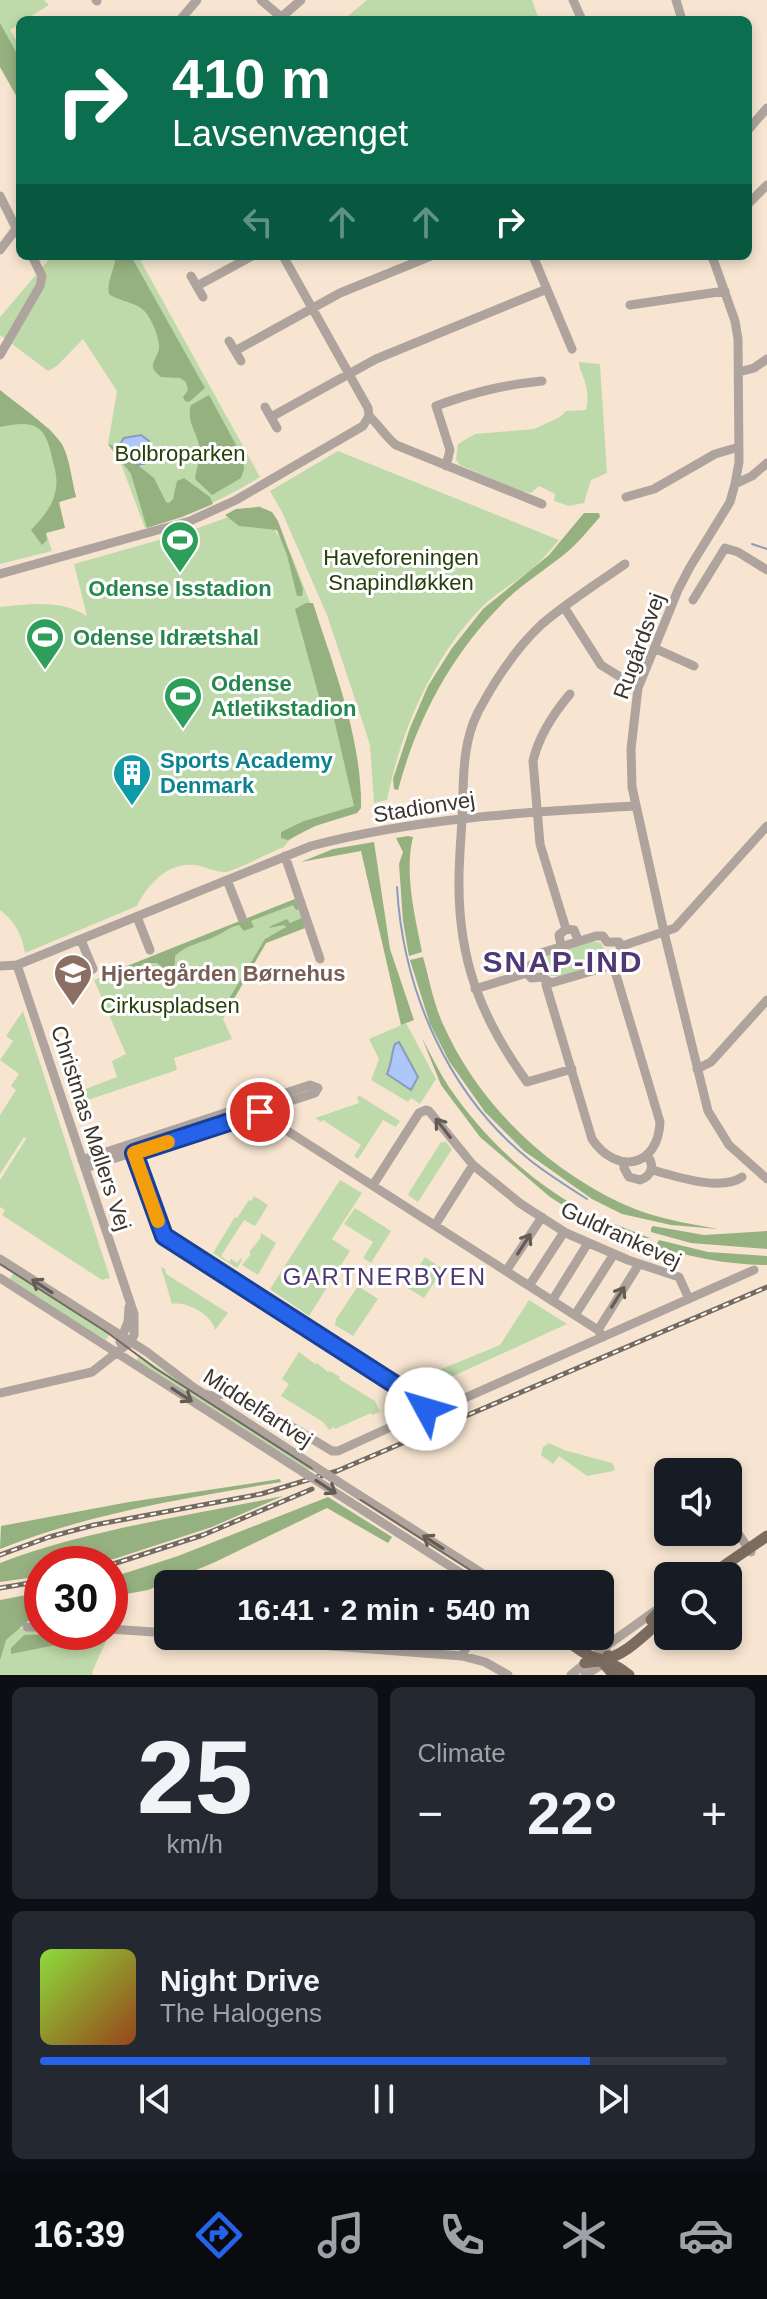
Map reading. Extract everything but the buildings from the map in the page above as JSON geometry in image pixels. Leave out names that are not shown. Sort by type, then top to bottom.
[{"type":"main road","points":[[737,1562],[767,1536]]},
{"type":"main road","points":[[733,1562],[767,1542]]},
{"type":"main road","points":[[599,1662],[654,1617]]},
{"type":"main road","points":[[599,1662],[654,1624]]},
{"type":"main road","points":[[581,1650],[629,1675]]},
{"type":"main road","points":[[599,1662],[640,1675]]},
{"type":"street","points":[[183,16],[197,0]]},
{"type":"street","points":[[261,0],[277,16]]},
{"type":"street","points":[[281,16],[301,0]]},
{"type":"street","points":[[752,125],[767,108]]},
{"type":"street","points":[[752,200],[767,185]]},
{"type":"street","points":[[0,196],[16,228]]},
{"type":"street","points":[[0,250],[16,234]]},
{"type":"street","points":[[0,355],[40,286],[42,276],[34,260]]},
{"type":"street","points":[[197,286],[245,260]]},
{"type":"street","points":[[0,574],[167,529],[215,511],[363,426],[369,416],[368,408],[285,260]]},
{"type":"street","points":[[235,351],[340,293],[421,260]]},
{"type":"street","points":[[535,260],[572,349]]},
{"type":"street","name":"Rugårdsvej","points":[[713,260],[735,321],[739,372],[739,447],[735,484],[730,502],[690,567],[638,688],[631,749],[635,806],[708,1111],[740,1157],[767,1179]]},
{"type":"street","points":[[191,276],[203,297]]},
{"type":"street","points":[[271,417],[376,359],[547,289]]},
{"type":"street","points":[[630,305],[725,291]]},
{"type":"street","points":[[229,341],[241,361]]},
{"type":"street","points":[[739,372],[754,368],[767,359]]},
{"type":"street","points":[[446,466],[450,450],[436,406],[505,385],[542,381]]},
{"type":"street","points":[[265,407],[277,428]]},
{"type":"street","points":[[369,416],[396,445],[542,504]]},
{"type":"street","points":[[626,497],[654,489],[715,454],[739,447]]},
{"type":"street","points":[[735,484],[752,476],[767,463]]},
{"type":"street","points":[[693,600],[725,548],[767,570]]},
{"type":"street","points":[[572,1069],[527,1082],[500,1042],[475,989],[460,914],[464,755],[478,713],[523,645],[541,625],[625,564]]},
{"type":"street","points":[[564,607],[601,665],[638,688]]},
{"type":"street","points":[[654,648],[694,666]]},
{"type":"street","points":[[566,929],[540,844],[533,761],[536,747],[551,719],[570,694]]},
{"type":"street","name":"Stadionvej","points":[[0,966],[17,965],[311,846],[462,818],[635,806]]},
{"type":"street","points":[[622,946],[675,928],[767,826]]},
{"type":"street","points":[[285,856],[320,959]]},
{"type":"street","points":[[227,880],[242,918]]},
{"type":"street","points":[[137,917],[150,950]]},
{"type":"street","points":[[561,946],[559,935],[566,929],[574,930],[578,940]]},
{"type":"street","points":[[603,936],[607,942],[660,1122],[660,1136],[647,1155],[638,1160],[624,1162],[610,1159],[592,1139],[538,961],[541,953],[578,940],[603,936]]},
{"type":"street","points":[[81,940],[93,969]]},
{"type":"street","points":[[607,942],[614,940],[622,946]]},
{"type":"street","points":[[527,973],[534,979],[551,983],[580,975],[606,967],[622,946]]},
{"type":"street","points":[[475,989],[527,973],[531,965],[538,961]]},
{"type":"street","name":"Christmas Møllers Vej","points":[[17,965],[134,1314],[134,1335],[126,1339]]},
{"type":"street","points":[[697,1069],[711,1062],[767,1000]]},
{"type":"street","points":[[84,1164],[267,1104],[275,1123],[601,1333]]},
{"type":"street","name":"Guldrankevej","points":[[373,1185],[419,1113],[429,1111],[473,1165],[542,1217],[588,1243],[679,1277],[689,1299]]},
{"type":"street","points":[[132,1149],[164,1236],[402,1389],[410,1399]]},
{"type":"street","points":[[624,1162],[625,1173],[634,1180],[645,1178],[652,1170],[647,1155]]},
{"type":"street","points":[[435,1225],[473,1165]]},
{"type":"street","points":[[652,1170],[697,1181],[726,1183],[742,1177]]},
{"type":"street","points":[[506,1271],[542,1217]]},
{"type":"street","points":[[529,1286],[564,1232]]},
{"type":"street","points":[[552,1301],[588,1243]]},
{"type":"street","points":[[575,1315],[614,1254]]},
{"type":"street","name":"Middelfartvej","points":[[0,1259],[164,1364],[197,1390],[273,1440],[477,1570]]},
{"type":"street","points":[[601,1333],[639,1264]]},
{"type":"street","points":[[426,1409],[440,1409],[601,1333],[689,1299],[746,1271]]},
{"type":"street","name":"Middelfartvej","points":[[0,1278],[456,1570]]},
{"type":"street","points":[[0,1393],[92,1372],[116,1353],[126,1339]]},
{"type":"street","points":[[116,1353],[135,1351],[210,1396],[224,1394],[228,1388],[332,1451],[338,1451],[408,1417]]},
{"type":"street","points":[[224,1394],[228,1404],[273,1440]]},
{"type":"street","points":[[415,1397],[422,1400],[425,1414],[419,1419],[408,1417],[404,1407],[410,1399],[415,1397]]},
{"type":"street","points":[[742,1538],[751,1551]]},
{"type":"street","points":[[128,1630],[154,1632]]},
{"type":"street","points":[[384,1650],[462,1656],[485,1662],[508,1675]]},
{"type":"street","points":[[462,1656],[465,1650]]},
{"type":"street","points":[[577,1650],[599,1662]]},
{"type":"street","points":[[571,1675],[599,1662]]},
{"type":"street","points":[[578,1675],[599,1662]]},
{"type":"green space","points":[[0,0],[44,0],[49,5],[31,16],[16,16],[16,26],[10,30],[16,40],[16,96],[0,67]]},
{"type":"green space","points":[[367,0],[532,0],[538,16],[348,16]]},
{"type":"green space","points":[[0,23],[16,52],[16,95],[0,67]]},
{"type":"green space","name":"Bolbroparken","points":[[49,260],[140,260],[260,477],[204,506],[145,528],[121,464],[108,444],[117,391],[83,339],[48,371],[0,335],[0,317]]},
{"type":"green space","points":[[115,260],[133,260],[205,388],[189,402],[183,397],[188,390],[186,382],[180,378],[161,377],[153,368],[159,344],[147,314],[139,307],[109,294]]},
{"type":"green space","points":[[579,362],[600,364],[607,473],[591,480],[584,503],[569,506],[554,501],[555,494],[539,486],[531,493],[519,491],[460,465],[456,460],[458,444],[475,434],[534,429],[566,411],[586,410],[587,389]]},
{"type":"green space","points":[[0,390],[52,432],[63,446],[67,458],[76,497],[59,502],[65,528],[46,533],[47,540],[42,545],[31,530],[54,498],[56,477],[50,450],[38,428],[23,424],[0,427]]},
{"type":"green space","points":[[209,395],[243,458],[244,469],[241,478],[212,495],[195,479],[200,449],[190,416],[191,405]]},
{"type":"green space","points":[[0,418],[49,428],[63,447],[76,497],[61,501],[44,526],[52,551],[0,564]]},
{"type":"green space","points":[[108,444],[154,478],[166,502],[173,499],[177,481],[184,478],[210,497],[213,504],[147,528],[131,474]]},
{"type":"green space","name":"Haveforeningen Snapindløkken","points":[[338,451],[559,540],[534,567],[480,609],[447,651],[420,698],[401,748],[387,800],[374,803],[370,745],[327,615],[270,491]]},
{"type":"green space","points":[[259,506],[268,510],[276,532],[291,554],[331,656],[361,794],[361,808],[357,813],[307,830],[284,847],[230,871],[195,865],[176,867],[153,883],[137,906],[25,953],[17,929],[0,910],[0,607],[56,605],[87,616],[74,564],[184,533]]},
{"type":"green space","points":[[259,507],[272,512],[278,521],[303,589],[302,596],[297,596],[277,530],[239,526],[225,515],[236,509]]},
{"type":"green space","points":[[584,513],[599,513],[600,517],[566,553],[503,603],[467,644],[438,689],[415,738],[398,790],[394,789],[393,779],[410,728],[428,686],[452,648],[483,609],[549,555]]},
{"type":"green space","points":[[313,603],[352,730],[361,808],[357,813],[315,826],[288,840],[281,838],[281,832],[304,821],[354,806],[332,710],[329,704],[321,704],[295,609]]},
{"type":"green space","points":[[413,837],[410,880],[422,952],[409,956],[399,864],[403,852],[396,838]]},
{"type":"green space","points":[[374,842],[390,949],[414,1020],[401,1025],[361,851],[301,862],[333,849]]},
{"type":"green space","name":"Cirkuspladsen","points":[[295,899],[305,928],[266,943],[223,1019],[232,1039],[174,1058],[177,1070],[73,1105],[70,1095],[117,1077],[112,1061],[126,1054],[94,980]]},
{"type":"green space","points":[[295,899],[299,909],[296,910],[293,905],[251,921],[254,927],[244,931],[239,925],[190,946],[175,956],[173,967],[144,963],[102,976]]},
{"type":"green space","points":[[302,918],[305,928],[266,943],[232,1002],[230,997],[265,939],[286,927],[269,928],[287,919],[290,923]]},
{"type":"green space","points":[[593,941],[601,943],[607,956],[603,962],[565,975],[550,976],[545,972],[542,961],[545,956]]},
{"type":"green space","points":[[423,957],[439,1014],[457,1051],[474,1079],[516,1129],[566,1171],[623,1204],[658,1216],[718,1229],[671,1225],[622,1214],[592,1199],[524,1151],[485,1112],[449,1061],[430,1024],[410,960]]},
{"type":"green space","points":[[23,1011],[110,1278],[102,1280],[2,1215],[5,1210],[0,1207],[0,1180],[26,1139],[24,1137],[0,1174],[0,1115],[16,1090],[11,1086],[19,1074],[0,1060],[13,1041],[6,1036]]},
{"type":"green space","points":[[406,1023],[436,1079],[420,1104],[411,1098],[408,1102],[371,1080],[379,1059],[369,1039]]},
{"type":"green space","points":[[422,1038],[462,1105],[492,1140],[525,1171],[581,1209],[650,1238],[589,1216],[583,1218],[550,1197],[480,1137],[441,1085]]},
{"type":"green space","points":[[357,1097],[400,1121],[396,1127],[383,1120],[358,1159],[354,1156],[361,1145],[315,1118],[359,1103]]},
{"type":"green space","points":[[445,1141],[452,1149],[418,1202],[408,1195],[441,1142]]},
{"type":"green space","points":[[340,1180],[362,1193],[332,1239],[350,1251],[309,1316],[270,1289]]},
{"type":"green space","points":[[254,1196],[268,1205],[255,1226],[244,1220],[221,1256],[237,1263],[241,1258],[237,1268],[213,1253],[235,1217]]},
{"type":"green space","points":[[355,1208],[391,1231],[371,1263],[363,1258],[373,1242],[344,1224]]},
{"type":"green space","points":[[653,1226],[704,1235],[767,1231],[767,1249],[691,1243],[651,1232]]},
{"type":"green space","points":[[261,1233],[276,1243],[258,1275],[242,1265]]},
{"type":"green space","points":[[659,1240],[708,1252],[767,1256],[767,1265],[724,1262],[683,1254],[655,1247]]},
{"type":"green space","points":[[425,1257],[443,1269],[424,1298],[406,1287]]},
{"type":"green space","points":[[161,1267],[166,1274],[228,1313],[215,1330],[209,1319],[198,1310],[172,1304]]},
{"type":"green space","points":[[15,1271],[110,1333],[106,1340],[8,1281]]},
{"type":"green space","points":[[358,1286],[378,1299],[353,1336],[335,1325]]},
{"type":"green space","points":[[529,1300],[567,1324],[427,1388],[422,1377],[500,1345]]},
{"type":"green space","points":[[299,1352],[375,1401],[380,1412],[329,1430],[323,1422],[281,1396],[289,1384],[282,1379]]},
{"type":"green space","points":[[139,1355],[314,1468],[306,1471],[136,1361]]},
{"type":"green space","points":[[549,1443],[612,1463],[615,1469],[587,1476],[559,1456],[553,1464],[541,1455],[543,1447]]},
{"type":"green space","points":[[280,1479],[281,1482],[104,1516],[0,1549],[1,1526],[129,1502]]},
{"type":"green space","points":[[283,1496],[212,1527],[128,1554],[128,1546],[51,1546],[140,1524]]},
{"type":"green space","points":[[328,1497],[392,1537],[388,1543],[327,1508],[196,1570],[154,1570],[154,1588],[128,1594],[128,1572],[178,1556]]},
{"type":"green space","points":[[24,1555],[24,1579],[0,1582],[0,1563]]},
{"type":"green space","points":[[24,1595],[24,1624],[6,1640],[0,1660],[0,1600]]},
{"type":"green space","points":[[0,1627],[24,1629],[24,1650],[102,1650],[93,1675],[0,1675]]},
{"type":"green space","points":[[24,1635],[24,1650],[31,1650],[11,1654],[11,1648]]},
{"type":"water","points":[[141,435],[156,452],[152,460],[138,465],[118,447],[124,438]]},
{"type":"water","points":[[399,1042],[418,1077],[411,1090],[387,1074],[395,1044]]},
{"type":"waterway","points":[[752,544],[767,549]]},
{"type":"waterway","points":[[397,887],[401,926],[420,1002],[454,1073],[502,1135],[538,1166],[587,1199]]},
{"type":"tram line","points":[[0,1264],[108,1333],[155,1368],[470,1570]]},
{"type":"tram line","points":[[587,1650],[611,1675]]},
{"type":"railway","points":[[0,1555],[94,1525],[261,1494],[337,1471],[767,1287]]},
{"type":"railway","points":[[128,1559],[203,1535],[312,1489]]},
{"type":"railway","points":[[0,1588],[24,1584]]},
{"type":"slow traffic","points":[[158,1221],[134,1153],[168,1142]]},
{"type":"place","name":"Odense Isstadion","points":[[180,574]]},
{"type":"place","name":"Odense Idrætshal","points":[[45,671]]},
{"type":"place","name":"Odense Atletikstadion","points":[[183,730]]},
{"type":"place","name":"Sports Academy Denmark","points":[[132,807]]},
{"type":"place","name":"Hjertegården Børnehus","points":[[73,1007]]},
{"type":"district","name":"SNAP-IND","points":[[563,961]]},
{"type":"district","name":"GARTNERBYEN","points":[[385,1276]]},
{"type":"route","points":[[260,1112],[134,1153],[164,1236],[402,1389],[410,1399],[415,1397],[422,1400],[426,1409]]}]
